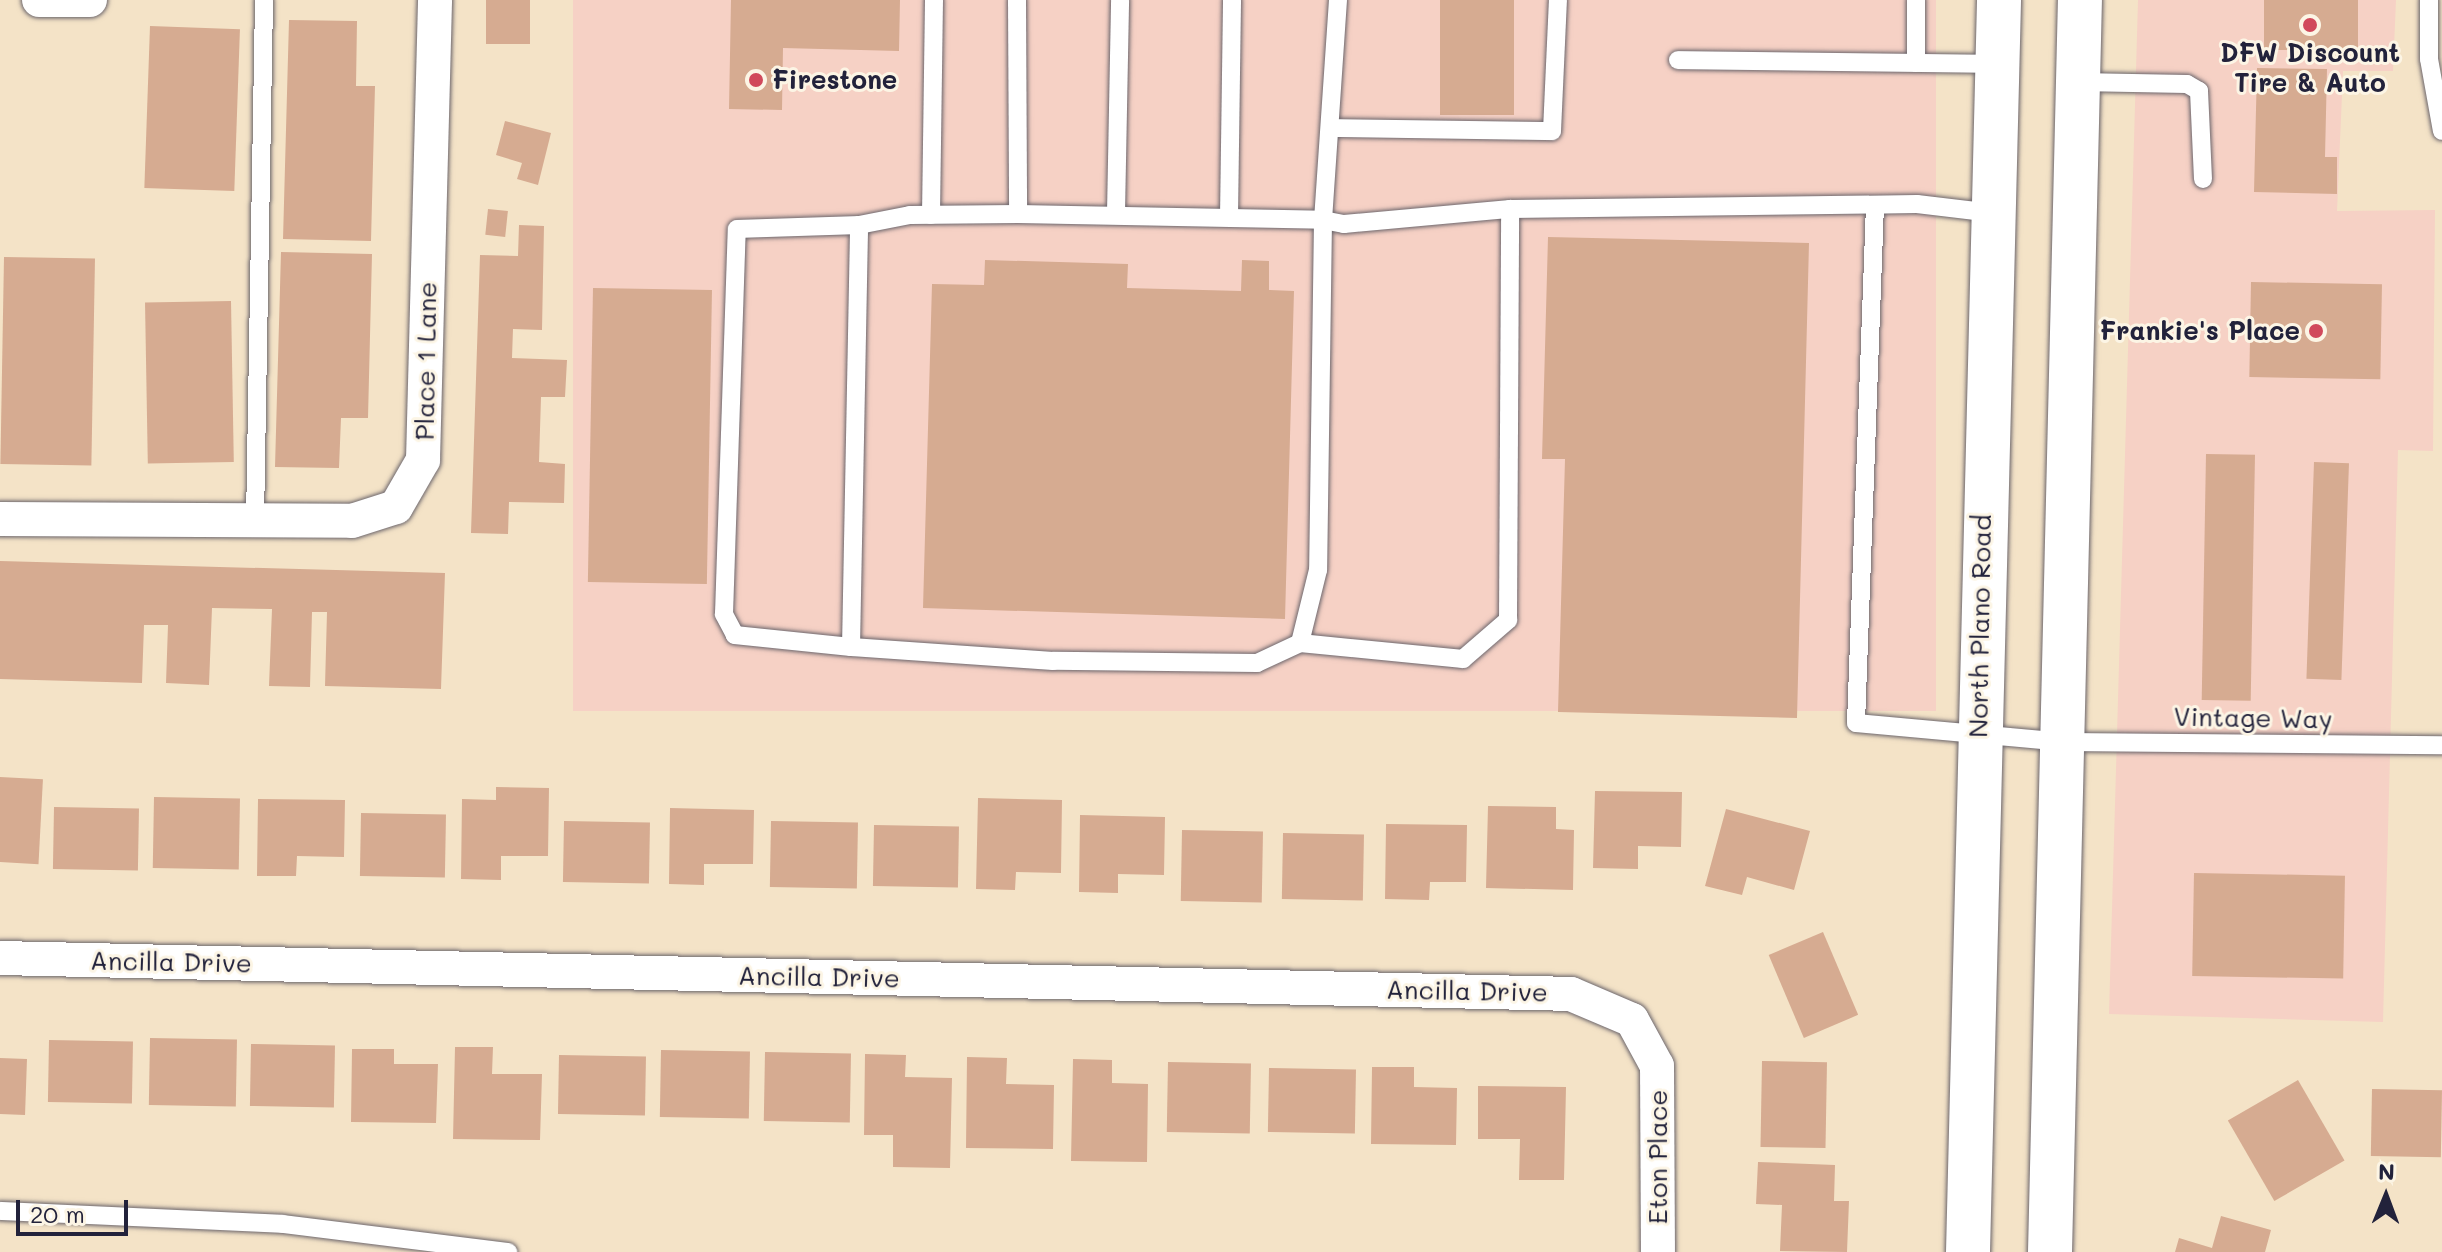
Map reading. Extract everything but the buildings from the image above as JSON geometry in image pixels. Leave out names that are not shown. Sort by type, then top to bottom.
[{"type":"main road","name":"North Plano Road","points":[[1968,1252],[1977,737],[1999,0]]},
{"type":"main road","points":[[2050,1252],[2080,0]]},
{"type":"street","points":[[39,0],[90,0]]},
{"type":"street","name":"Place 1 Lane","points":[[0,519],[255,521],[380,517],[396,507],[423,460],[435,0]]},
{"type":"street","name":"Ancilla Drive","points":[[0,958],[1571,994],[1632,1020]]},
{"type":"street","name":"Eton Place","points":[[1632,1020],[1657,1066],[1658,1252]]},
{"type":"lane","points":[[255,521],[264,0]]},
{"type":"lane","points":[[931,215],[934,0]]},
{"type":"lane","points":[[1017,0],[1018,214]]},
{"type":"lane","points":[[1116,213],[1120,0]]},
{"type":"lane","points":[[1229,217],[1232,0]]},
{"type":"lane","points":[[1300,643],[1318,570],[1323,220],[1332,128],[1338,0]]},
{"type":"lane","points":[[1332,128],[1552,131],[1558,0]]},
{"type":"lane","points":[[1916,0],[1916,63]]},
{"type":"lane","points":[[2429,0],[2429,59],[2442,131]]},
{"type":"lane","points":[[1678,60],[1996,64]]},
{"type":"lane","points":[[2078,82],[2187,84],[2199,91],[2203,179]]},
{"type":"lane","points":[[1510,209],[1508,620],[1463,659],[1300,643],[1257,663],[1053,661],[851,647],[735,635],[724,614],[737,229],[859,225],[931,215],[1116,213],[1323,220],[1344,224],[1510,209],[1875,205],[1992,213]]},
{"type":"lane","name":"Vintage Way","points":[[1875,205],[1856,723],[1977,737],[2064,742],[2442,745]]},
{"type":"lane","points":[[851,647],[859,225]]},
{"type":"lane","points":[[0,1211],[240,1220],[508,1252]]},
{"type":"shaded area","points":[[573,0],[1936,0],[1936,711],[573,711]]},
{"type":"shaded area","points":[[2138,0],[2396,0],[2393,71],[2343,71],[2337,211],[2435,210],[2433,451],[2398,450],[2383,1022],[2109,1014]]},
{"type":"place","name":"DFW Discount Tire & Auto","points":[[2310,25]]},
{"type":"place","name":"Firestone","points":[[756,80]]},
{"type":"place","name":"Frankie's Place","points":[[2316,331]]}]
